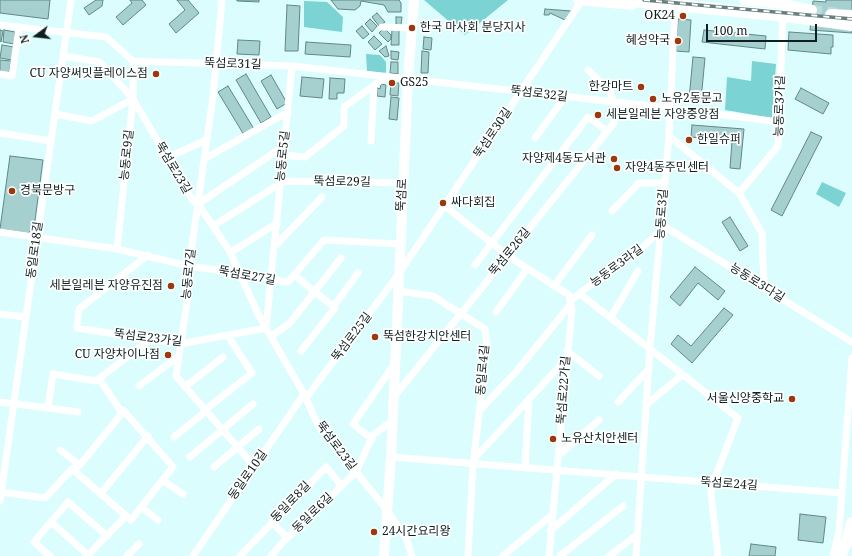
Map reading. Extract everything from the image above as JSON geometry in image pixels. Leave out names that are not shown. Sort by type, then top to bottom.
[{"type":"highway","points":[[623,0],[786,16],[852,25]]},
{"type":"highway","points":[[676,4],[852,16]]},
{"type":"highway","points":[[840,556],[847,541],[852,523]]},
{"type":"main road","name":"뚝섬로","points":[[384,556],[386,509],[391,457],[408,79],[414,0]]},
{"type":"main road","points":[[578,0],[676,4],[783,17],[811,14],[784,2],[744,0]]},
{"type":"street","name":"동일로18길","points":[[0,501],[71,0]]},
{"type":"street","name":"능동로7길","points":[[186,387],[176,376],[186,302],[189,266],[217,64],[222,0]]},
{"type":"street","name":"뚝섬로30길","points":[[398,275],[582,0]]},
{"type":"street","name":"능동로3가길","points":[[739,193],[778,146],[784,2]]},
{"type":"street","name":"능동로3길","points":[[636,556],[650,348],[669,136],[676,4]]},
{"type":"street","points":[[0,25],[106,37],[133,61]]},
{"type":"street","points":[[0,74],[12,76],[19,27]]},
{"type":"street","points":[[382,27],[412,28]]},
{"type":"street","name":"뚝섬로23길","points":[[63,56],[100,62],[133,99],[193,201],[198,204],[230,253],[266,328],[305,396],[318,425],[386,509]]},
{"type":"street","name":"뚝섬로31길","points":[[133,61],[292,66],[408,79]]},
{"type":"street","name":"능동로9길","points":[[117,249],[133,99],[133,61]]},
{"type":"street","name":"능동로5길","points":[[266,328],[292,66]]},
{"type":"street","points":[[588,70],[610,91],[613,102]]},
{"type":"street","points":[[283,155],[305,157],[344,126],[344,107],[387,76]]},
{"type":"street","name":"뚝섬로32길","points":[[408,79],[670,108],[779,122]]},
{"type":"street","points":[[372,141],[374,86]]},
{"type":"street","points":[[535,138],[565,97]]},
{"type":"street","points":[[55,114],[92,121],[133,99]]},
{"type":"street","name":"뚝섬로26길","points":[[394,397],[459,313],[508,256],[614,123],[613,102]]},
{"type":"street","points":[[204,158],[288,112]]},
{"type":"street","points":[[475,265],[588,117],[607,131]]},
{"type":"street","points":[[0,133],[51,141]]},
{"type":"street","points":[[669,136],[739,193],[762,233],[764,286]]},
{"type":"street","points":[[167,158],[206,140]]},
{"type":"street","points":[[198,204],[284,146]]},
{"type":"street","points":[[213,226],[281,182]]},
{"type":"street","name":"뚝섬로29길","points":[[281,182],[403,183]]},
{"type":"street","points":[[612,211],[639,183],[665,183]]},
{"type":"street","points":[[274,247],[322,197]]},
{"type":"street","points":[[445,206],[508,256],[554,286],[570,300]]},
{"type":"street","points":[[230,253],[276,223]]},
{"type":"street","name":"능동로3다길","points":[[662,227],[764,286],[852,342]]},
{"type":"street","name":"능동로3라길","points":[[570,300],[644,246],[662,227]]},
{"type":"street","name":"뚝섬로27길","points":[[0,232],[117,249],[148,255],[189,266],[288,282],[324,240],[400,244]]},
{"type":"street","points":[[554,286],[592,234]]},
{"type":"street","name":"뚝섬로23가길","points":[[148,255],[79,309],[77,328],[180,344],[266,328]]},
{"type":"street","points":[[271,336],[289,324],[314,290],[341,258]]},
{"type":"street","points":[[496,312],[527,269]]},
{"type":"street","points":[[611,317],[638,271]]},
{"type":"street","points":[[333,307],[358,273]]},
{"type":"street","points":[[294,275],[336,308],[301,351]]},
{"type":"street","name":"뚝섬로25길","points":[[305,396],[398,275]]},
{"type":"street","name":"동일로4길","points":[[398,291],[433,296],[485,329],[487,345],[473,462],[468,556]]},
{"type":"street","points":[[580,294],[738,418],[713,483],[711,493],[716,555]]},
{"type":"street","name":"동일로4길","points":[[479,411],[515,373],[570,300]]},
{"type":"street","name":"뚝섬로22가길","points":[[549,556],[556,469],[560,454],[567,354],[572,309],[570,300]]},
{"type":"street","points":[[0,314],[25,317]]},
{"type":"street","points":[[174,437],[252,373],[228,336]]},
{"type":"street","points":[[48,408],[53,374],[96,381],[100,380],[149,340]]},
{"type":"street","points":[[473,462],[567,354],[599,376]]},
{"type":"street","points":[[139,386],[179,356]]},
{"type":"street","points":[[223,357],[186,387],[254,466]]},
{"type":"street","points":[[833,556],[839,531],[852,358]]},
{"type":"street","points":[[372,438],[353,424],[395,363]]},
{"type":"street","points":[[618,402],[649,369]]},
{"type":"street","points":[[646,405],[682,375]]},
{"type":"street","points":[[72,469],[131,520],[173,467],[148,436],[124,411],[120,410],[100,380]]},
{"type":"street","name":"동일로10길","points":[[193,556],[254,466],[305,396]]},
{"type":"street","points":[[525,468],[529,399]]},
{"type":"street","points":[[0,402],[78,412]]},
{"type":"street","points":[[190,457],[253,404]]},
{"type":"street","points":[[1,492],[44,498],[72,469],[80,465],[124,411]]},
{"type":"street","points":[[560,454],[599,420]]},
{"type":"street","points":[[356,472],[373,435],[392,421]]},
{"type":"street","points":[[214,467],[260,429]]},
{"type":"street","points":[[101,493],[148,436]]},
{"type":"street","points":[[60,450],[80,465]]},
{"type":"street","name":"뚝섬로24길","points":[[391,457],[473,462],[525,468],[556,469],[842,493]]},
{"type":"street","name":"동일로8길","points":[[240,556],[326,466],[342,486]]},
{"type":"street","name":"동일로6길","points":[[271,556],[287,538],[356,472]]},
{"type":"street","points":[[550,531],[616,474]]},
{"type":"street","points":[[162,480],[183,494]]},
{"type":"street","points":[[50,556],[34,542],[68,502],[107,536]]},
{"type":"street","points":[[560,556],[623,506]]},
{"type":"street","points":[[141,507],[158,520]]},
{"type":"street","points":[[386,509],[406,538],[412,556]]},
{"type":"street","points":[[503,556],[552,515]]},
{"type":"street","points":[[51,522],[88,555],[126,516]]},
{"type":"street","points":[[272,522],[287,538]]},
{"type":"street","points":[[609,556],[638,534]]},
{"type":"street","points":[[127,556],[139,544]]},
{"type":"shaded area","points":[[424,0],[508,0],[465,35]]},
{"type":"shaded area","points":[[304,1],[327,2],[343,17],[342,32],[304,27]]},
{"type":"shaded area","points":[[366,54],[380,55],[386,62],[386,74],[367,71]]},
{"type":"shaded area","points":[[752,61],[776,64],[772,118],[725,110],[727,77],[751,81]]},
{"type":"shaded area","points":[[822,182],[846,193],[839,207],[816,194]]},
{"type":"building","points":[[0,0],[50,0],[48,19],[0,13]]},
{"type":"building","points":[[96,0],[103,0],[102,6],[89,15],[84,8]]},
{"type":"building","points":[[130,0],[142,0],[146,5],[123,25],[116,17],[132,3]]},
{"type":"building","points":[[177,0],[188,0],[199,13],[176,33],[169,24],[185,10]]},
{"type":"building","points":[[259,0],[259,2],[237,1]]},
{"type":"building","points":[[331,0],[399,0],[401,3],[401,12],[388,12],[384,5],[361,1],[360,6],[355,10],[338,9]]},
{"type":"building","points":[[826,0],[852,0],[852,33],[810,30],[813,1],[826,2]]},
{"type":"building","points":[[287,5],[300,6],[298,51],[285,51]]},
{"type":"building","points":[[545,9],[571,11],[565,20],[550,13],[549,15],[544,15]]},
{"type":"building","points":[[377,13],[385,22],[379,26],[372,17]]},
{"type":"building","points":[[396,17],[402,17],[401,25],[396,24]]},
{"type":"building","points":[[370,19],[377,26],[372,32],[365,24]]},
{"type":"building","points":[[678,19],[691,20],[689,52],[676,51]]},
{"type":"building","points":[[362,26],[369,34],[363,39],[356,31]]},
{"type":"building","points":[[384,28],[391,35],[391,39],[388,42],[379,33]]},
{"type":"building","points":[[0,30],[3,31],[1,42],[0,41]]},
{"type":"building","points":[[4,30],[15,32],[14,44],[3,42]]},
{"type":"building","points":[[392,30],[399,30],[399,45],[391,45]]},
{"type":"building","points":[[704,30],[766,36],[765,49],[702,42]]},
{"type":"building","points":[[789,32],[833,35],[833,47],[831,47],[831,54],[788,50]]},
{"type":"building","points":[[374,36],[382,44],[375,50],[368,42]]},
{"type":"building","points":[[424,37],[432,38],[431,50],[423,49]]},
{"type":"building","points":[[238,40],[260,41],[259,55],[237,54]]},
{"type":"building","points":[[306,42],[351,45],[350,57],[305,54]]},
{"type":"building","points":[[2,45],[14,47],[12,60],[0,58]]},
{"type":"building","points":[[386,46],[389,56],[385,57],[379,51]]},
{"type":"building","points":[[391,51],[399,52],[398,60],[391,59]]},
{"type":"building","points":[[422,51],[429,52],[428,73],[421,73]]},
{"type":"building","points":[[693,57],[705,58],[701,100],[689,99]]},
{"type":"building","points":[[0,60],[11,61],[9,73],[0,72]]},
{"type":"building","points":[[391,62],[398,62],[398,74],[390,73]]},
{"type":"building","points":[[246,74],[271,117],[261,123],[236,80]]},
{"type":"building","points":[[271,75],[287,103],[277,109],[261,81]]},
{"type":"building","points":[[302,77],[324,79],[322,98],[300,96]]},
{"type":"building","points":[[330,78],[345,79],[344,93],[337,93],[337,99],[329,99]]},
{"type":"building","points":[[391,83],[399,83],[398,96],[390,95]]},
{"type":"building","points":[[381,84],[386,85],[385,97],[377,96],[377,88],[380,89]]},
{"type":"building","points":[[228,86],[254,129],[244,135],[218,92]]},
{"type":"building","points":[[801,88],[829,103],[823,114],[795,99]]},
{"type":"building","points":[[391,97],[399,98],[397,120],[389,119]]},
{"type":"building","points":[[692,125],[744,129],[740,169],[730,168],[732,141],[691,137]]},
{"type":"building","points":[[811,132],[822,137],[782,216],[771,210]]},
{"type":"building","points":[[10,156],[43,160],[34,228],[28,233],[0,229]]},
{"type":"building","points":[[730,217],[748,246],[740,251],[722,222]]},
{"type":"building","points":[[695,267],[725,291],[718,300],[698,283],[680,306],[670,297]]},
{"type":"building","points":[[724,308],[733,315],[692,363],[671,344],[678,335],[691,346]]},
{"type":"building","points":[[800,514],[826,517],[823,543],[798,540]]},
{"type":"building","points":[[751,544],[776,547],[775,556],[749,556]]},
{"type":"tunnel","points":[[812,10],[840,13]]},
{"type":"railway","points":[[644,0],[852,19]]},
{"type":"place","name":"OK24","points":[[683,16]]},
{"type":"place","name":"한국 마사회 분당지사","points":[[412,28]]},
{"type":"place","name":"혜성약국","points":[[678,41]]},
{"type":"place","name":"CU 자양써밋플레이스점","points":[[156,74]]},
{"type":"place","name":"GS25","points":[[392,83]]},
{"type":"place","name":"한강마트","points":[[641,87]]},
{"type":"place","name":"노유2동문고","points":[[653,99]]},
{"type":"place","name":"세븐일레븐 자양중앙점","points":[[598,115]]},
{"type":"place","name":"한일슈퍼","points":[[689,140]]},
{"type":"place","name":"자양제4동도서관","points":[[614,159]]},
{"type":"place","name":"자양4동주민센터","points":[[617,168]]},
{"type":"place","name":"경북문방구","points":[[12,191]]},
{"type":"place","name":"싸다회집","points":[[443,203]]},
{"type":"place","name":"세븐일레븐 자양유진점","points":[[171,286]]},
{"type":"place","name":"뚝섬한강치안센터","points":[[375,337]]},
{"type":"place","name":"CU 자양차이나점","points":[[168,355]]},
{"type":"place","name":"서울신양중학교","points":[[792,399]]},
{"type":"place","name":"노유산치안센터","points":[[553,439]]},
{"type":"place","name":"24시간요리왕","points":[[374,532]]}]
